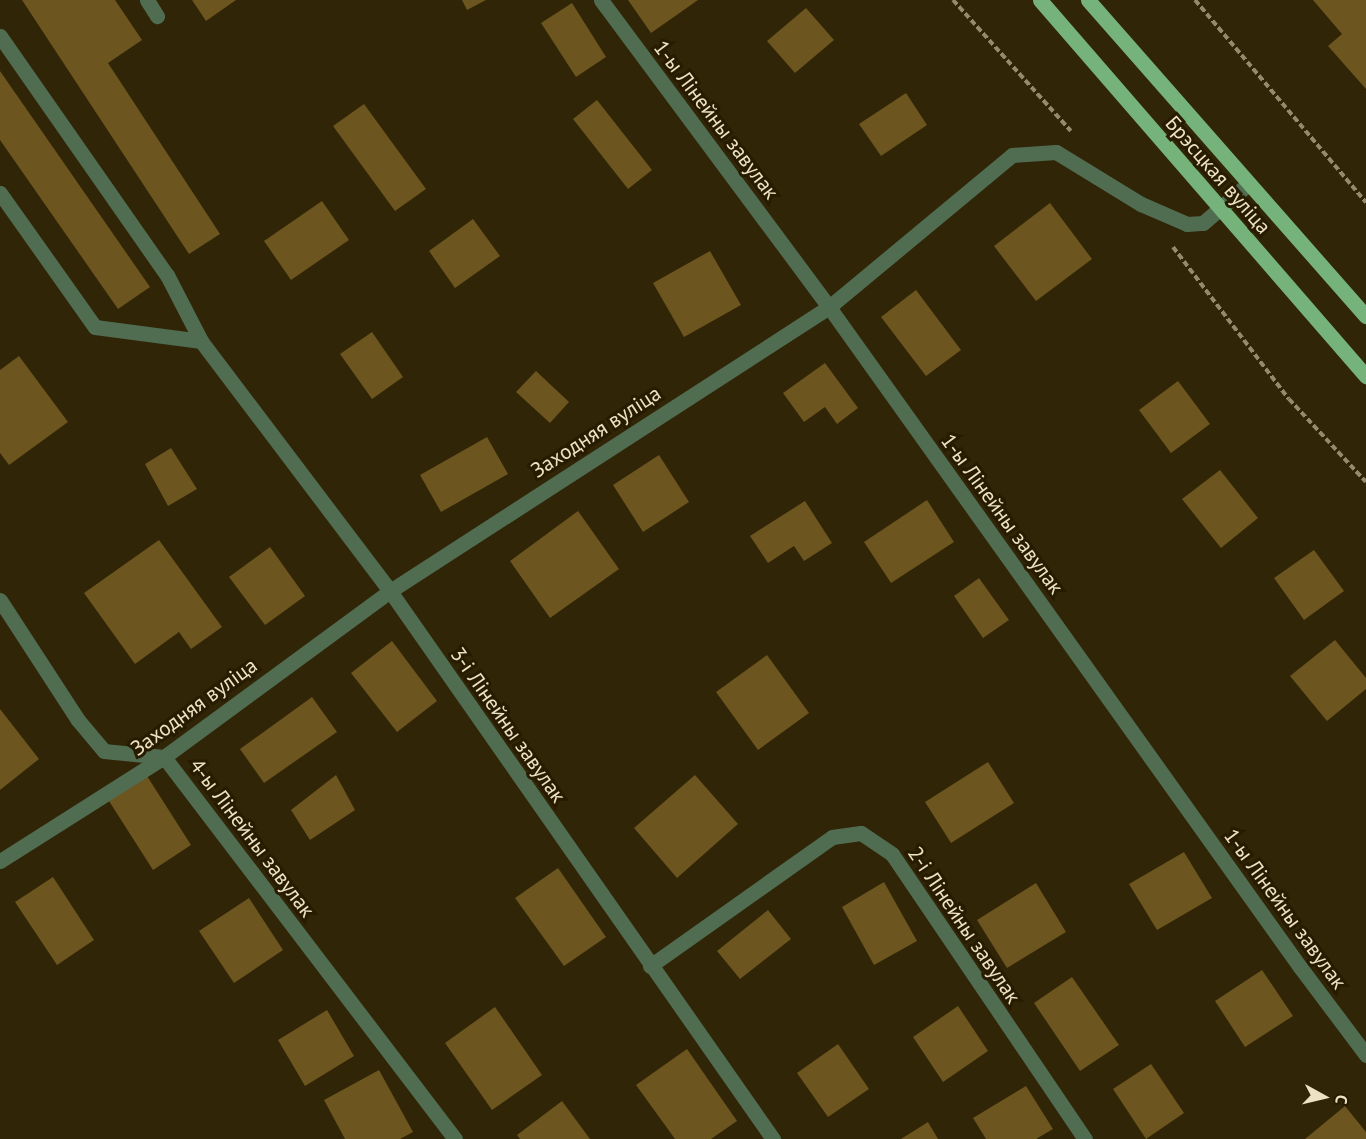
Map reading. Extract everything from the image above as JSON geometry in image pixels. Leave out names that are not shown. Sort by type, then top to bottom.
[{"type":"main road","name":"Брэсцкая вуліца","points":[[1040,0],[1366,376]]},
{"type":"main road","name":"Брэсцкая вуліца","points":[[1088,0],[1366,316]]},
{"type":"street","points":[[147,0],[157,15]]},
{"type":"street","name":"1-ы Лінейны завулак","points":[[601,0],[829,307],[1300,967],[1366,1055]]},
{"type":"street","name":"3-і Лінейны завулак","points":[[0,36],[166,275],[201,341],[390,591],[773,1139]]},
{"type":"street","name":"Заходняя вуліца","points":[[0,861],[164,757],[390,591],[829,307],[1012,155],[1056,152],[1141,204],[1187,224],[1203,223],[1248,184]]},
{"type":"street","points":[[0,193],[95,327],[201,341]]},
{"type":"street","name":"4-ы Лінейны завулак","points":[[0,600],[78,720],[104,751],[164,757],[455,1139]]},
{"type":"street","name":"2-і Лінейны завулак","points":[[650,966],[832,837],[861,833],[892,854],[1085,1139]]},
{"type":"path","points":[[1195,0],[1366,202]]},
{"type":"building","points":[[22,0],[115,0],[142,40],[108,63],[220,234],[189,254]]},
{"type":"building","points":[[192,0],[236,0],[206,21]]},
{"type":"building","points":[[462,0],[486,0],[467,10]]},
{"type":"building","points":[[628,0],[698,0],[651,33]]},
{"type":"building","points":[[1313,0],[1366,0],[1366,89],[1328,46],[1342,34]]},
{"type":"building","points":[[572,3],[606,57],[576,77],[541,23]]},
{"type":"building","points":[[806,8],[834,40],[795,73],[767,41]]},
{"type":"building","points":[[0,71],[150,287],[118,309],[0,140]]},
{"type":"building","points":[[906,93],[927,125],[881,156],[859,124]]},
{"type":"building","points":[[597,100],[652,170],[628,189],[573,119]]},
{"type":"building","points":[[364,104],[426,189],[395,211],[333,126]]},
{"type":"building","points":[[322,201],[349,240],[291,280],[264,241]]},
{"type":"building","points":[[1050,203],[1092,259],[1036,301],[994,246]]},
{"type":"building","points":[[473,219],[500,256],[455,288],[429,251]]},
{"type":"building","points":[[710,251],[741,305],[684,337],[653,283]]},
{"type":"building","points":[[916,290],[961,350],[926,376],[881,317]]},
{"type":"building","points":[[372,332],[403,377],[372,399],[340,354]]},
{"type":"building","points":[[19,356],[68,422],[9,465],[0,453],[0,370]]},
{"type":"building","points":[[825,363],[858,408],[837,424],[825,407],[804,422],[783,393]]},
{"type":"building","points":[[536,371],[569,402],[550,423],[516,392]]},
{"type":"building","points":[[1178,381],[1210,424],[1171,453],[1139,410]]},
{"type":"building","points":[[487,437],[508,474],[441,512],[420,475]]},
{"type":"building","points":[[171,448],[197,489],[168,506],[145,464]]},
{"type":"building","points":[[659,455],[689,502],[643,532],[613,485]]},
{"type":"building","points":[[1220,470],[1258,518],[1221,548],[1182,499]]},
{"type":"building","points":[[927,500],[954,542],[891,583],[864,542]]},
{"type":"building","points":[[805,501],[832,543],[804,561],[794,546],[768,563],[750,536]]},
{"type":"building","points":[[578,511],[619,569],[550,618],[510,561]]},
{"type":"building","points":[[159,540],[222,627],[191,649],[179,632],[135,664],[84,593]]},
{"type":"building","points":[[270,547],[305,596],[265,625],[229,577]]},
{"type":"building","points":[[1314,550],[1344,591],[1304,620],[1274,578]]},
{"type":"building","points":[[979,578],[1009,620],[983,638],[954,596]]},
{"type":"building","points":[[1335,640],[1366,678],[1366,689],[1327,721],[1290,676]]},
{"type":"building","points":[[392,641],[437,701],[397,732],[351,673]]},
{"type":"building","points":[[767,655],[809,713],[758,750],[716,692]]},
{"type":"building","points":[[312,697],[337,732],[264,783],[240,749]]},
{"type":"building","points":[[0,709],[39,759],[0,790]]},
{"type":"building","points":[[988,762],[1014,803],[951,843],[925,802]]},
{"type":"building","points":[[336,775],[355,810],[310,840],[291,810]]},
{"type":"building","points":[[695,775],[738,824],[677,878],[634,828]]},
{"type":"building","points":[[147,776],[191,845],[153,870],[109,801]]},
{"type":"building","points":[[1184,852],[1212,898],[1157,930],[1129,884]]},
{"type":"building","points":[[558,868],[606,937],[564,966],[515,898]]},
{"type":"building","points":[[53,877],[94,940],[57,965],[15,902]]},
{"type":"building","points":[[884,882],[917,941],[874,965],[842,907]]},
{"type":"building","points":[[1036,883],[1066,932],[1007,968],[977,920]]},
{"type":"building","points":[[249,898],[283,950],[234,983],[199,931]]},
{"type":"building","points":[[768,910],[791,939],[740,979],[717,951]]},
{"type":"building","points":[[1262,970],[1293,1016],[1245,1047],[1215,1001]]},
{"type":"building","points":[[1072,977],[1119,1045],[1080,1071],[1034,1003]]},
{"type":"building","points":[[958,1006],[988,1051],[943,1082],[913,1037]]},
{"type":"building","points":[[495,1007],[542,1075],[492,1110],[445,1043]]},
{"type":"building","points":[[327,1010],[354,1056],[305,1086],[278,1040]]},
{"type":"building","points":[[838,1044],[869,1089],[828,1117],[797,1073]]},
{"type":"building","points":[[687,1049],[737,1121],[711,1139],[675,1139],[636,1085]]},
{"type":"building","points":[[1151,1064],[1184,1113],[1146,1139],[1113,1089]]},
{"type":"building","points":[[379,1070],[413,1132],[400,1139],[345,1139],[324,1100]]},
{"type":"building","points":[[1026,1086],[1053,1129],[1036,1139],[986,1139],[973,1118]]},
{"type":"building","points":[[562,1101],[590,1139],[520,1139],[517,1135]]},
{"type":"building","points":[[1345,1106],[1366,1132],[1366,1139],[1305,1139]]},
{"type":"building","points":[[928,1122],[938,1139],[901,1139]]}]
